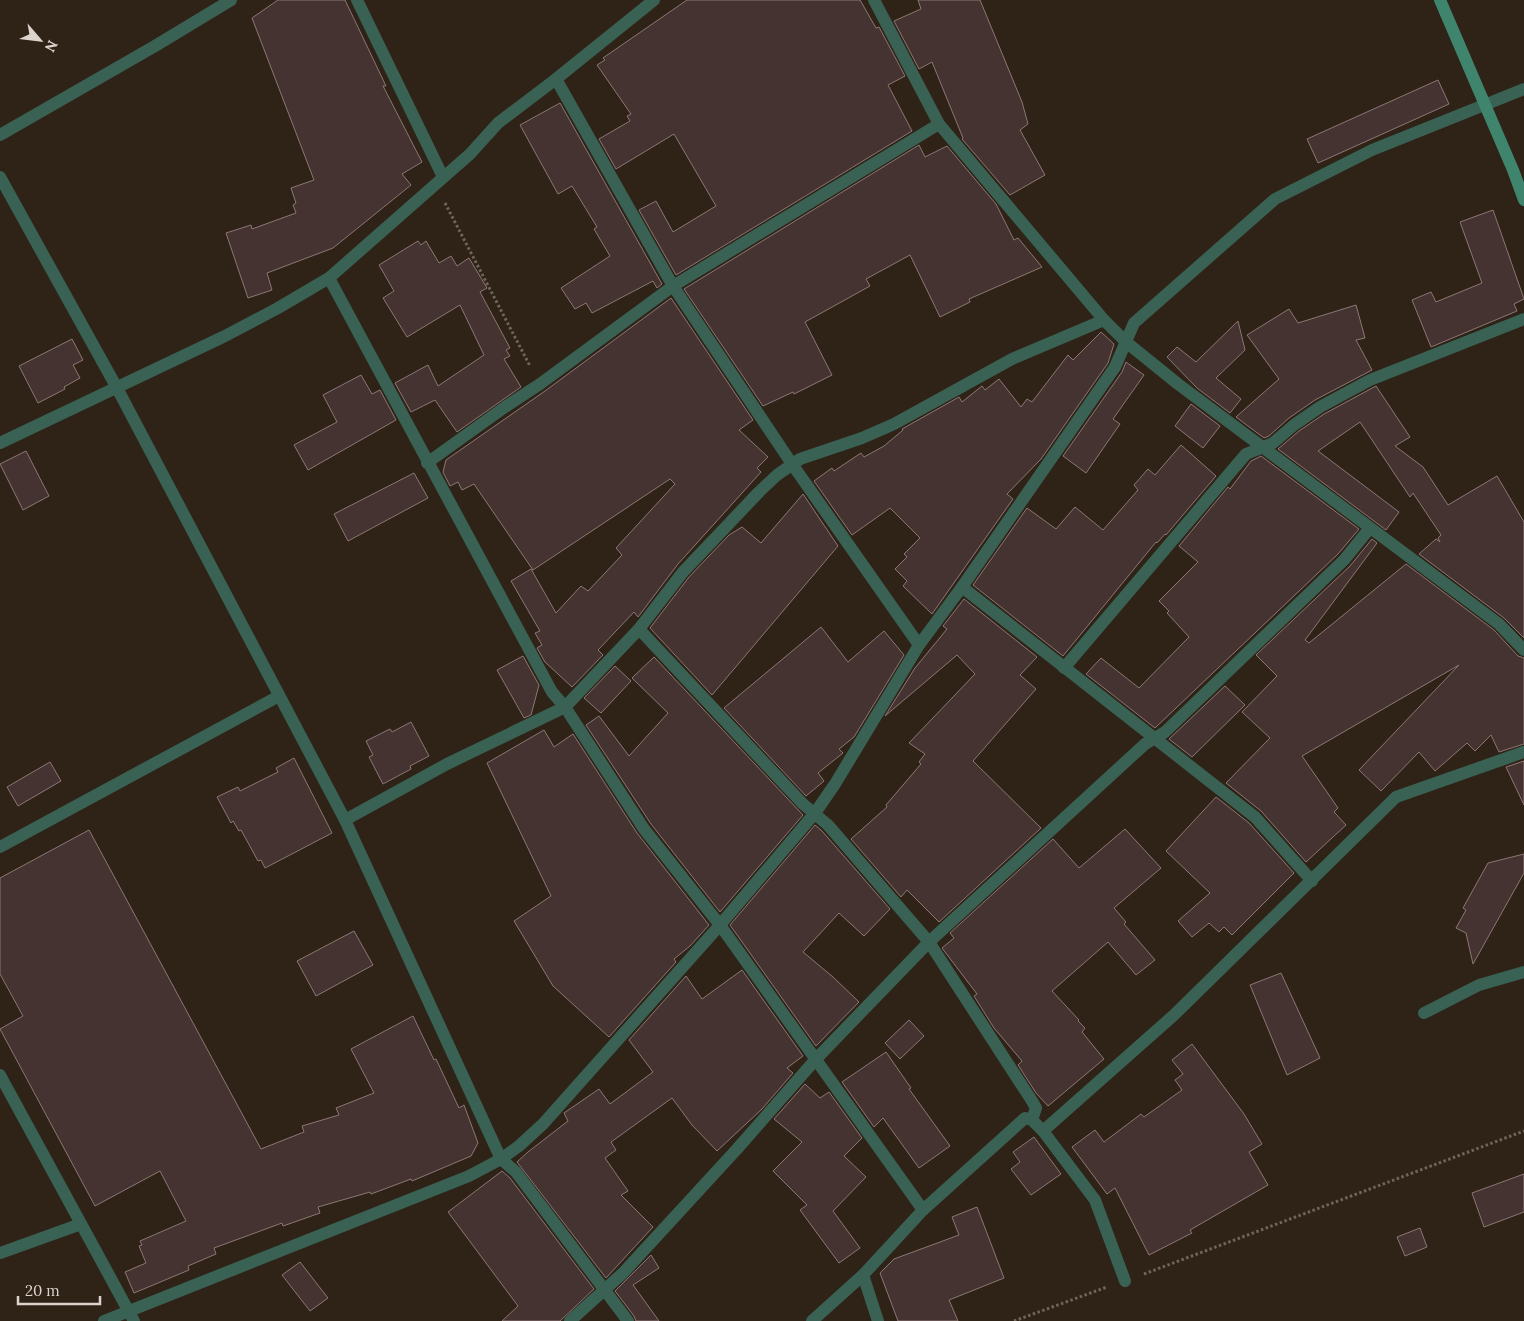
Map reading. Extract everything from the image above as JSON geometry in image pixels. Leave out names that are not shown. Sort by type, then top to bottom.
[{"type":"street","points":[[0,135],[231,0]]},
{"type":"street","points":[[357,0],[439,181]]},
{"type":"street","points":[[0,443],[225,336],[329,278],[470,154],[498,123],[654,0]]},
{"type":"street","points":[[874,0],[939,124],[1104,320],[1126,342],[1178,384],[1499,624],[1524,650]]},
{"type":"street","points":[[1440,0],[1524,200]]},
{"type":"street","points":[[556,79],[673,286],[792,464],[919,645]]},
{"type":"street","points":[[104,1321],[131,1316],[469,1176],[501,1159],[519,1146],[543,1124],[720,925],[815,813],[835,784],[919,645],[962,588],[1115,367],[1134,323],[1275,199],[1372,150],[1486,106],[1524,89]]},
{"type":"street","points":[[427,463],[540,384],[673,286],[939,124]]},
{"type":"street","points":[[0,177],[117,388],[345,820],[501,1159],[516,1172],[628,1321]]},
{"type":"street","points":[[329,278],[552,692],[565,707],[644,829],[720,925],[923,1210]]},
{"type":"street","points":[[1064,668],[1246,454],[1273,443],[1294,425],[1320,407],[1370,380],[1524,318]]},
{"type":"street","points":[[345,820],[447,764],[565,707],[639,629],[683,572],[759,492],[792,464],[800,459],[862,438],[894,424],[1012,359],[1104,320]]},
{"type":"street","points":[[570,1321],[623,1273],[816,1059],[929,942],[1145,744],[1165,732],[1337,567],[1370,528]]},
{"type":"street","points":[[962,588],[1255,817],[1312,881]]},
{"type":"street","points":[[639,629],[803,804],[828,825],[929,942],[1032,1101],[1036,1108],[1032,1120]]},
{"type":"street","points":[[0,847],[279,696]]},
{"type":"street","points":[[1043,1131],[1174,1015],[1396,797],[1524,752]]},
{"type":"street","points":[[1424,1013],[1479,985],[1524,972]]},
{"type":"street","points":[[0,1074],[131,1316]]},
{"type":"street","points":[[812,1321],[863,1275],[923,1210],[1025,1118],[1032,1120],[1043,1131],[1095,1200],[1125,1281]]},
{"type":"street","points":[[0,1253],[81,1224]]},
{"type":"street","points":[[863,1275],[878,1321]]},
{"type":"path","points":[[439,181],[540,384]]},
{"type":"path","points":[[1014,1321],[1524,1131]]},
{"type":"building","points":[[278,0],[345,0],[386,86],[383,86],[422,162],[402,174],[411,185],[333,248],[267,273],[272,290],[248,298],[226,233],[251,225],[252,229],[296,213],[293,205],[296,203],[291,188],[314,180],[252,18]]},
{"type":"building","points":[[687,0],[860,0],[876,28],[879,27],[905,76],[888,85],[912,131],[676,275],[639,210],[656,201],[673,232],[716,206],[674,134],[616,169],[599,139],[630,121],[627,116],[631,114],[597,65],[605,60],[603,58]]},
{"type":"building","points":[[918,0],[980,0],[1022,102],[1028,124],[1020,130],[1045,175],[1010,195],[962,139],[932,62],[919,69],[894,21],[921,9]]},
{"type":"building","points":[[1438,80],[1449,104],[1318,163],[1307,139]]},
{"type":"building","points":[[560,103],[662,284],[657,288],[653,281],[592,313],[586,303],[575,309],[561,288],[610,256],[594,229],[597,227],[572,186],[558,194],[520,125]]},
{"type":"building","points":[[919,145],[925,157],[947,146],[996,204],[1014,240],[1018,238],[1042,267],[969,299],[970,302],[940,317],[910,255],[866,279],[870,286],[805,322],[832,375],[794,394],[793,392],[763,406],[684,289]]},
{"type":"building","points":[[1493,210],[1524,299],[1514,304],[1517,311],[1431,347],[1412,300],[1431,292],[1436,302],[1482,283],[1460,222]]},
{"type":"building","points":[[418,241],[421,245],[426,241],[439,263],[451,256],[457,266],[469,258],[487,288],[480,292],[510,348],[506,350],[510,356],[504,359],[521,387],[457,432],[435,400],[411,412],[395,383],[428,365],[438,386],[484,355],[460,305],[407,337],[383,298],[394,291],[379,265]]},
{"type":"building","points":[[671,298],[753,420],[739,430],[768,457],[757,468],[761,472],[678,564],[638,617],[634,612],[598,650],[603,655],[572,687],[545,662],[537,648],[542,645],[535,633],[540,631],[511,581],[531,569],[556,613],[581,586],[588,591],[622,555],[616,548],[675,484],[670,479],[533,570],[474,484],[462,490],[458,482],[450,486],[443,472],[446,460],[545,391]]},
{"type":"building","points":[[1356,305],[1365,338],[1356,340],[1372,370],[1315,400],[1264,438],[1236,417],[1279,379],[1247,335],[1289,309],[1298,323]]},
{"type":"building","points":[[1238,321],[1245,350],[1216,378],[1241,399],[1230,413],[1197,388],[1167,357],[1177,347],[1196,362]]},
{"type":"building","points":[[1101,332],[1114,344],[1108,363],[1041,459],[1007,494],[1013,499],[932,614],[903,586],[907,581],[895,569],[907,557],[904,554],[920,538],[890,508],[852,535],[814,481],[832,468],[834,471],[861,453],[864,457],[884,446],[902,429],[959,397],[962,402],[982,386],[985,390],[999,379],[1021,407],[1027,399],[1032,402],[1068,355],[1073,360]]},
{"type":"building","points":[[72,339],[83,360],[73,365],[80,378],[64,387],[65,389],[38,403],[19,366]]},
{"type":"building","points":[[1126,362],[1144,375],[1113,419],[1120,424],[1086,473],[1063,456],[1122,372]]},
{"type":"building","points":[[361,375],[372,394],[380,390],[396,420],[308,470],[294,445],[337,422],[323,395]]},
{"type":"building","points":[[1376,386],[1410,437],[1395,446],[1423,467],[1448,505],[1497,476],[1524,522],[1524,638],[1504,618],[1419,554],[1436,539],[1440,542],[1438,538],[1441,535],[1413,493],[1410,497],[1360,422],[1318,451],[1399,512],[1386,530],[1278,449],[1299,431],[1324,414]]},
{"type":"building","points":[[1191,404],[1220,426],[1203,448],[1175,426]]},
{"type":"building","points":[[1181,445],[1216,476],[1166,535],[1156,542],[1063,656],[973,585],[1027,508],[1056,529],[1075,507],[1103,530],[1138,490],[1134,485],[1148,469],[1155,475]]},
{"type":"building","points":[[26,451],[49,496],[23,510],[0,464]]},
{"type":"building","points":[[1261,456],[1359,529],[1338,554],[1155,728],[1086,674],[1101,658],[1139,688],[1189,637],[1167,613],[1169,611],[1159,601],[1198,562],[1179,546],[1228,487],[1230,489],[1251,461]]},
{"type":"building","points":[[414,473],[428,498],[348,541],[334,514]]},
{"type":"building","points":[[803,494],[838,546],[712,695],[650,628],[689,577],[729,535],[742,527],[761,543]]},
{"type":"building","points":[[1372,539],[1377,543],[1305,640],[1309,643],[1406,564],[1494,630],[1518,656],[1524,658],[1524,744],[1499,752],[1491,735],[1475,751],[1467,743],[1435,771],[1419,752],[1381,791],[1359,770],[1459,665],[1302,756],[1338,808],[1334,812],[1346,825],[1306,862],[1261,811],[1226,783],[1270,738],[1242,712],[1277,676],[1256,655],[1350,566]]},
{"type":"building","points":[[964,599],[1037,657],[1020,675],[1036,689],[973,761],[1041,828],[939,922],[907,890],[901,897],[851,839],[887,807],[886,805],[921,764],[919,762],[925,754],[909,743],[975,674],[957,655],[885,716],[915,668],[947,629],[943,626]]},
{"type":"building","points":[[821,627],[848,662],[884,631],[904,655],[854,737],[839,749],[843,753],[818,773],[824,781],[806,796],[724,708]]},
{"type":"building","points":[[523,656],[539,685],[531,715],[524,718],[497,670]]},
{"type":"building","points":[[654,657],[803,815],[720,912],[651,824],[586,725],[599,716],[629,756],[668,713],[632,678]]},
{"type":"building","points":[[615,666],[631,681],[601,713],[584,698]]},
{"type":"building","points":[[1225,686],[1245,705],[1192,757],[1169,739]]},
{"type":"building","points":[[411,722],[429,756],[410,766],[411,769],[383,784],[369,757],[373,755],[366,741],[390,729],[392,732]]},
{"type":"building","points":[[544,730],[554,747],[573,734],[637,833],[709,925],[690,946],[674,959],[676,962],[609,1037],[553,986],[514,921],[551,896],[487,763]]},
{"type":"building","points":[[294,758],[332,833],[265,868],[261,860],[258,861],[241,830],[239,831],[233,821],[231,823],[217,797],[238,787],[240,791],[278,772],[276,768]]},
{"type":"building","points":[[1524,761],[1524,805],[1506,767]]},
{"type":"building","points":[[50,762],[61,781],[18,806],[7,787]]},
{"type":"building","points":[[1216,797],[1249,823],[1294,873],[1232,935],[1224,927],[1219,932],[1209,923],[1192,937],[1178,921],[1210,893],[1166,851]]},
{"type":"building","points":[[815,825],[890,909],[864,936],[839,913],[803,952],[859,1002],[816,1046],[730,925]]},
{"type":"building","points":[[1125,829],[1161,868],[1114,908],[1126,922],[1124,924],[1155,960],[1136,975],[1108,942],[1052,991],[1079,1020],[1085,1028],[1082,1032],[1104,1059],[1048,1106],[1036,1093],[1018,1065],[1022,1061],[994,1028],[974,996],[977,994],[942,948],[954,938],[950,933],[1053,839],[1079,868]]},
{"type":"building","points":[[89,830],[261,1149],[304,1132],[302,1126],[339,1115],[336,1108],[374,1093],[351,1049],[413,1016],[459,1108],[464,1105],[478,1143],[471,1156],[412,1181],[411,1179],[371,1194],[370,1192],[318,1207],[320,1213],[283,1226],[282,1223],[214,1248],[216,1254],[188,1266],[189,1270],[134,1293],[125,1272],[146,1263],[139,1246],[142,1245],[140,1241],[186,1221],[160,1171],[95,1206],[0,1029],[23,1016],[0,974],[0,878]]},
{"type":"building","points":[[1524,854],[1524,873],[1473,964],[1466,933],[1456,928],[1466,910],[1463,908],[1488,863]]},
{"type":"building","points":[[354,931],[373,965],[316,996],[297,961]]},
{"type":"building","points":[[742,970],[803,1056],[787,1068],[793,1073],[762,1109],[717,1151],[692,1125],[672,1098],[611,1142],[616,1150],[605,1158],[628,1191],[621,1195],[653,1227],[606,1278],[517,1162],[568,1121],[564,1113],[599,1089],[610,1104],[653,1072],[629,1040],[686,976],[702,999]]},
{"type":"building","points":[[1281,973],[1320,1058],[1287,1075],[1250,985]]},
{"type":"building","points":[[909,1020],[924,1036],[900,1059],[885,1043]]},
{"type":"building","points":[[1192,1044],[1244,1114],[1262,1144],[1249,1152],[1268,1185],[1190,1230],[1192,1233],[1149,1255],[1115,1188],[1107,1194],[1072,1147],[1095,1130],[1104,1142],[1141,1114],[1144,1117],[1182,1090],[1175,1080],[1183,1074],[1172,1060]]},
{"type":"building","points":[[886,1052],[911,1088],[909,1089],[950,1146],[919,1168],[883,1118],[874,1127],[842,1082]]},
{"type":"building","points":[[805,1084],[820,1098],[829,1092],[862,1138],[844,1156],[866,1177],[833,1211],[860,1248],[839,1263],[800,1210],[807,1205],[773,1171],[802,1142],[774,1119]]},
{"type":"building","points":[[1034,1137],[1061,1174],[1031,1195],[1011,1169],[1020,1162],[1013,1152]]},
{"type":"building","points":[[502,1171],[510,1178],[594,1289],[560,1321],[502,1321],[518,1306],[448,1212]]},
{"type":"building","points":[[1524,1174],[1524,1212],[1484,1227],[1472,1193]]},
{"type":"building","points":[[977,1207],[1004,1278],[949,1300],[958,1321],[898,1321],[880,1273],[894,1259],[959,1235],[952,1217]]},
{"type":"building","points":[[1420,1228],[1427,1247],[1405,1256],[1397,1237]]},
{"type":"building","points":[[651,1255],[659,1268],[633,1285],[659,1321],[636,1321],[615,1291]]},
{"type":"building","points":[[300,1262],[328,1298],[310,1311],[282,1275]]}]
